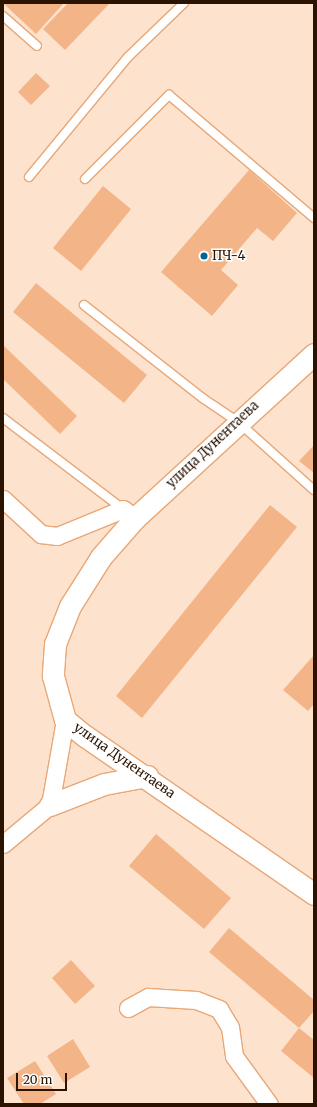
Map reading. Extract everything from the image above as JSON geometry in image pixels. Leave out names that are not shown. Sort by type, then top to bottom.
[{"type":"street","name":"улица Дунентаева","points":[[314,354],[129,514],[70,606],[55,644],[53,676],[65,720],[85,736],[147,776],[314,894]]},
{"type":"street","points":[[3,500],[41,534],[57,536],[129,514]]},
{"type":"street","points":[[50,805],[65,720]]},
{"type":"street","points":[[3,844],[50,805],[104,784],[147,776]]},
{"type":"street","points":[[128,1008],[148,996],[196,1000],[219,1010],[230,1027],[234,1056],[269,1104]]},
{"type":"lane","points":[[29,178],[128,57],[184,3]]},
{"type":"lane","points":[[3,16],[37,46]]},
{"type":"lane","points":[[85,179],[169,95],[314,218]]},
{"type":"lane","points":[[84,305],[204,399],[237,421],[314,490]]},
{"type":"lane","points":[[3,418],[129,514]]},
{"type":"building","points":[[3,3],[64,3],[36,34]]},
{"type":"building","points":[[68,3],[110,3],[65,50],[43,29]]},
{"type":"building","points":[[36,73],[50,86],[31,105],[18,92]]},
{"type":"building","name":"ПЧ-4","points":[[249,170],[297,213],[273,241],[257,228],[221,270],[238,285],[212,316],[161,272]]},
{"type":"building","points":[[103,186],[131,209],[81,271],[53,248]]},
{"type":"building","points":[[36,283],[147,375],[124,403],[13,312]]},
{"type":"building","points":[[3,345],[77,416],[60,434],[3,379]]},
{"type":"building","points":[[314,445],[314,473],[299,461]]},
{"type":"building","points":[[270,505],[297,527],[142,718],[116,696]]},
{"type":"building","points":[[314,655],[314,704],[308,711],[283,690]]},
{"type":"building","points":[[156,834],[231,898],[204,929],[129,866]]},
{"type":"building","points":[[229,928],[314,1000],[314,1011],[299,1028],[209,952]]},
{"type":"building","points":[[71,960],[95,986],[75,1004],[52,978]]},
{"type":"building","points":[[299,1028],[314,1040],[314,1078],[281,1051]]},
{"type":"building","points":[[73,1039],[90,1067],[64,1083],[47,1056]]},
{"type":"building","points":[[35,1061],[56,1094],[40,1104],[24,1104],[7,1078]]},
{"type":"place","name":"ПЧ-4","points":[[204,256]]}]
